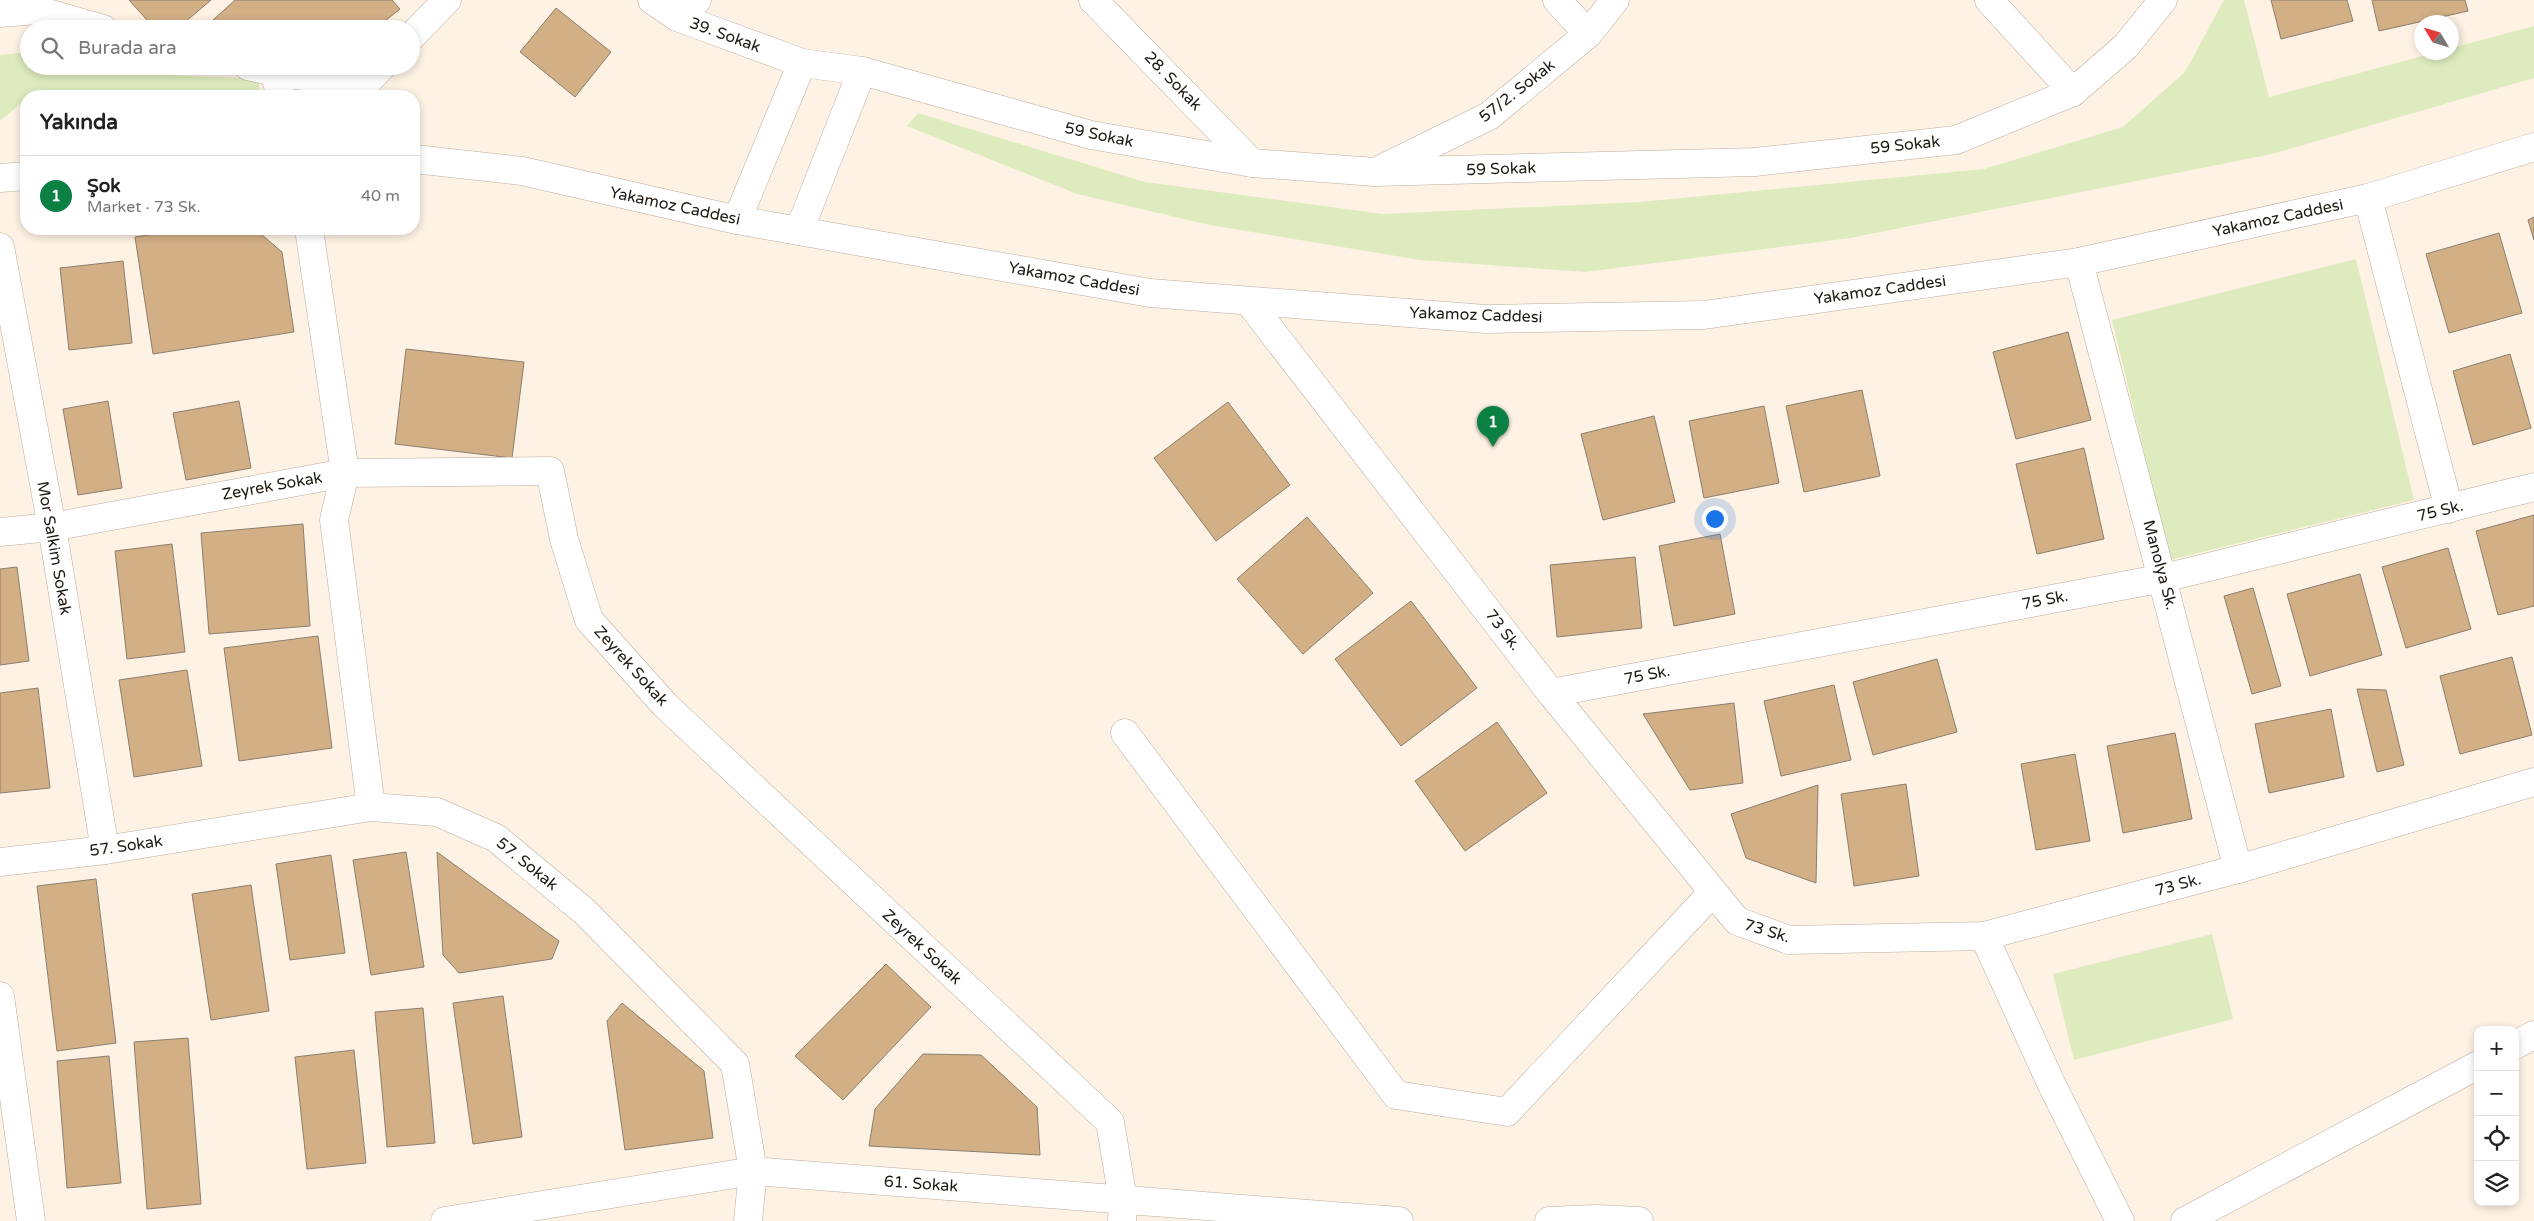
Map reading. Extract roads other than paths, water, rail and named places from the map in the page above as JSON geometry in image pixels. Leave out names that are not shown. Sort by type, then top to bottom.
[{"type":"street","points":[[420,27],[447,0]]},
{"type":"street","name":"39. Sokak","points":[[652,0],[687,9],[802,64]]},
{"type":"street","name":"28. Sokak","points":[[1093,0],[1252,162]]},
{"type":"street","points":[[1557,0],[1588,34]]},
{"type":"street","name":"57/2. Sokak","points":[[1375,172],[1489,116],[1588,34],[1615,0]]},
{"type":"street","points":[[1989,0],[2073,92]]},
{"type":"street","name":"59 Sokak","points":[[802,64],[862,71],[1091,135],[1252,162],[1375,172],[1755,162],[1956,140],[2073,92],[2126,46],[2163,0]]},
{"type":"street","points":[[0,13],[32,5],[76,20]]},
{"type":"street","points":[[737,220],[802,64]]},
{"type":"street","points":[[799,231],[862,71]]},
{"type":"street","points":[[268,78],[364,85],[373,75]]},
{"type":"street","name":"Yakamoz Caddesi","points":[[420,160],[522,171],[737,220],[1134,290],[1249,302],[1485,319],[1704,315],[2079,262],[2368,198],[2534,147]]},
{"type":"street","points":[[0,178],[20,176]]},
{"type":"street","points":[[2368,198],[2449,509]]},
{"type":"street","points":[[310,235],[345,473],[334,520],[371,808]]},
{"type":"street","name":"Mor Salkim Sokak","points":[[0,247],[52,527],[105,850]]},
{"type":"street","name":"Manolya Sk.","points":[[2079,262],[2164,578],[2238,869]]},
{"type":"street","name":"73 Sk.","points":[[1249,302],[1551,693],[1736,921],[1789,940],[1984,936],[2238,869],[2534,782]]},
{"type":"street","name":"Zeyrek Sokak","points":[[0,532],[52,527],[345,473],[550,471],[564,539],[589,620],[665,705],[1110,1122],[1123,1210]]},
{"type":"street","name":"75 Sk.","points":[[1551,693],[2164,578],[2534,487]]},
{"type":"street","points":[[1125,733],[1396,1095],[1507,1112],[1713,892]]},
{"type":"street","name":"57. Sokak","points":[[0,862],[105,850],[371,808],[437,812],[496,838],[585,912],[735,1064],[753,1171],[748,1221]]},
{"type":"street","points":[[1984,936],[2051,1083],[2120,1221]]},
{"type":"street","points":[[0,996],[31,1221]]},
{"type":"street","points":[[2519,1043],[2534,1035]]},
{"type":"street","points":[[2185,1221],[2474,1067]]},
{"type":"street","name":"61. Sokak","points":[[445,1221],[753,1171],[1123,1210],[1399,1221]]},
{"type":"street","points":[[1549,1221],[1639,1221]]},
{"type":"place","name":"Şok","points":[[1493,447]]}]
